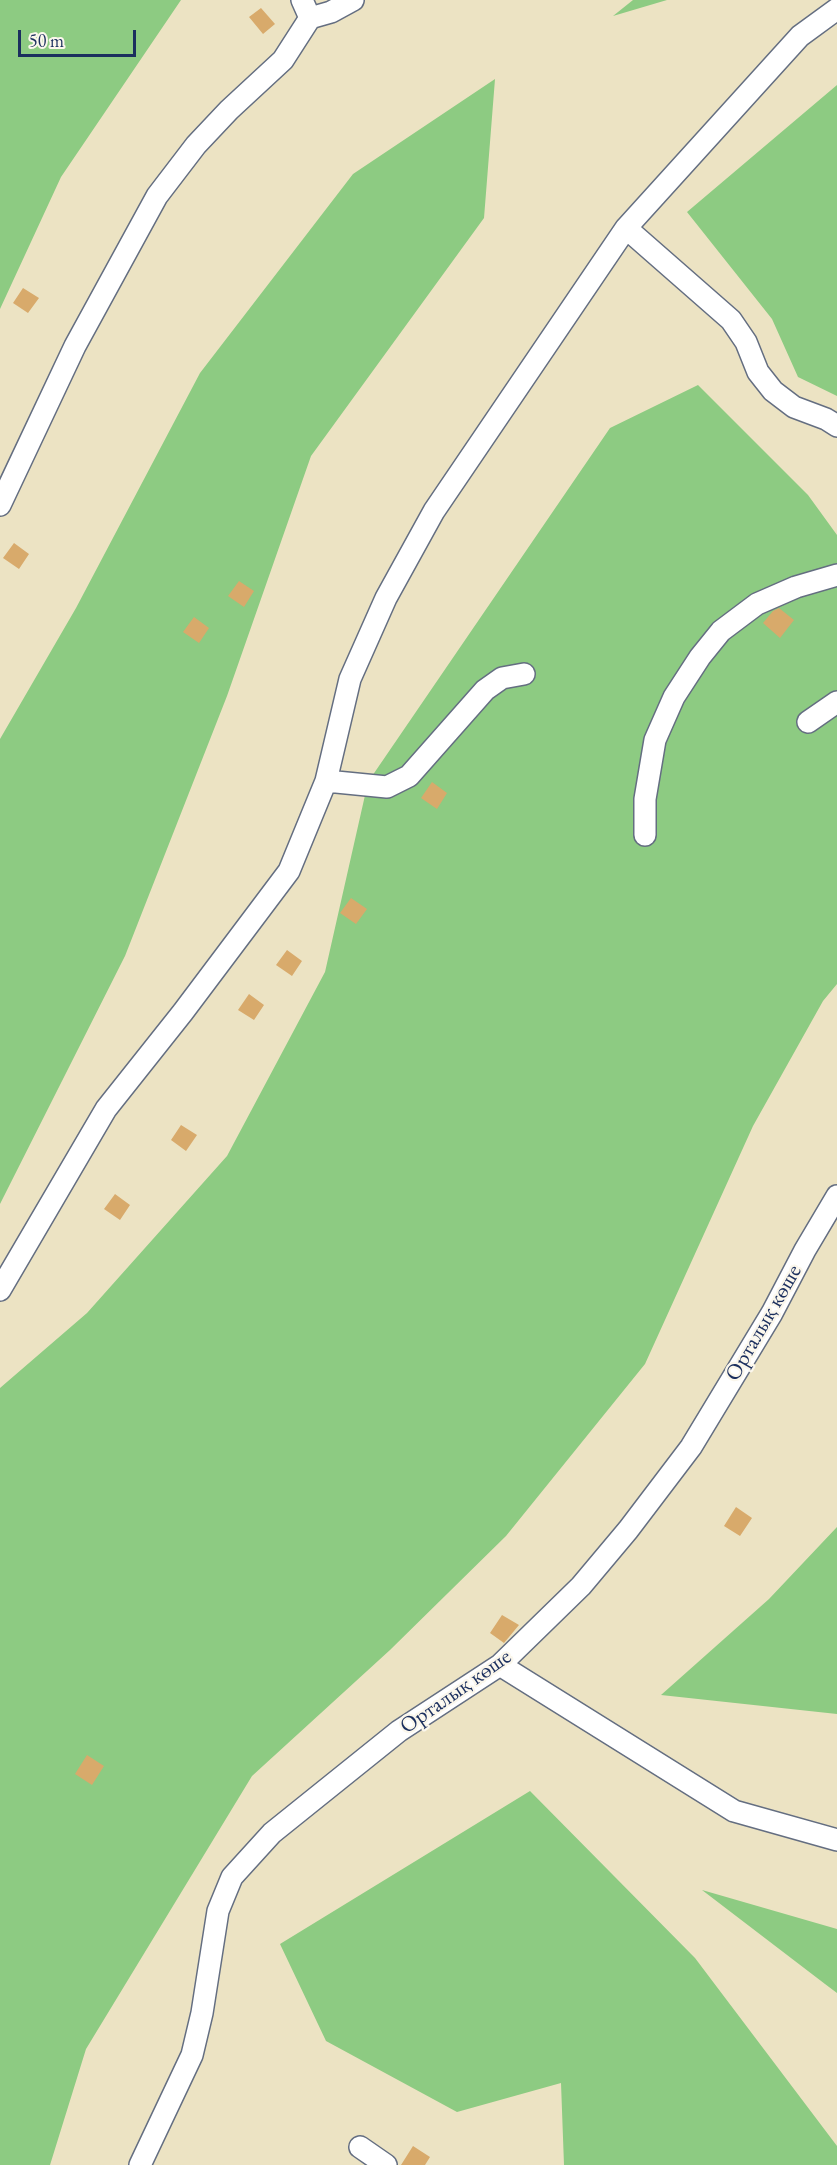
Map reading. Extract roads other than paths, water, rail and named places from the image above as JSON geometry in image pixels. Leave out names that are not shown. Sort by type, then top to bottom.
[{"type":"street","points":[[0,505],[75,346],[157,196],[196,145],[229,110],[283,60],[306,9],[331,12],[354,0]]},
{"type":"street","points":[[0,1290],[105,1109],[183,1012],[289,871],[326,781],[350,679],[391,589],[434,511],[626,228],[800,36],[837,9]]},
{"type":"street","points":[[626,228],[730,320],[742,336],[758,372],[773,391],[794,407],[826,419],[837,426]]},
{"type":"street","points":[[645,835],[645,799],[655,740],[674,697],[700,657],[721,632],[757,604],[796,587],[837,575]]},
{"type":"street","points":[[326,781],[387,787],[409,776],[485,690],[502,678],[524,674]]},
{"type":"street","points":[[808,722],[837,702]]},
{"type":"street","name":"Орталық көше","points":[[140,2165],[192,2055],[202,2013],[218,1911],[232,1877],[272,1833],[399,1731],[500,1665],[581,1586],[628,1530],[691,1448],[772,1313],[837,1196]]},
{"type":"street","points":[[500,1665],[734,1810],[837,1840]]},
{"type":"street","points":[[360,2147],[386,2165]]}]
